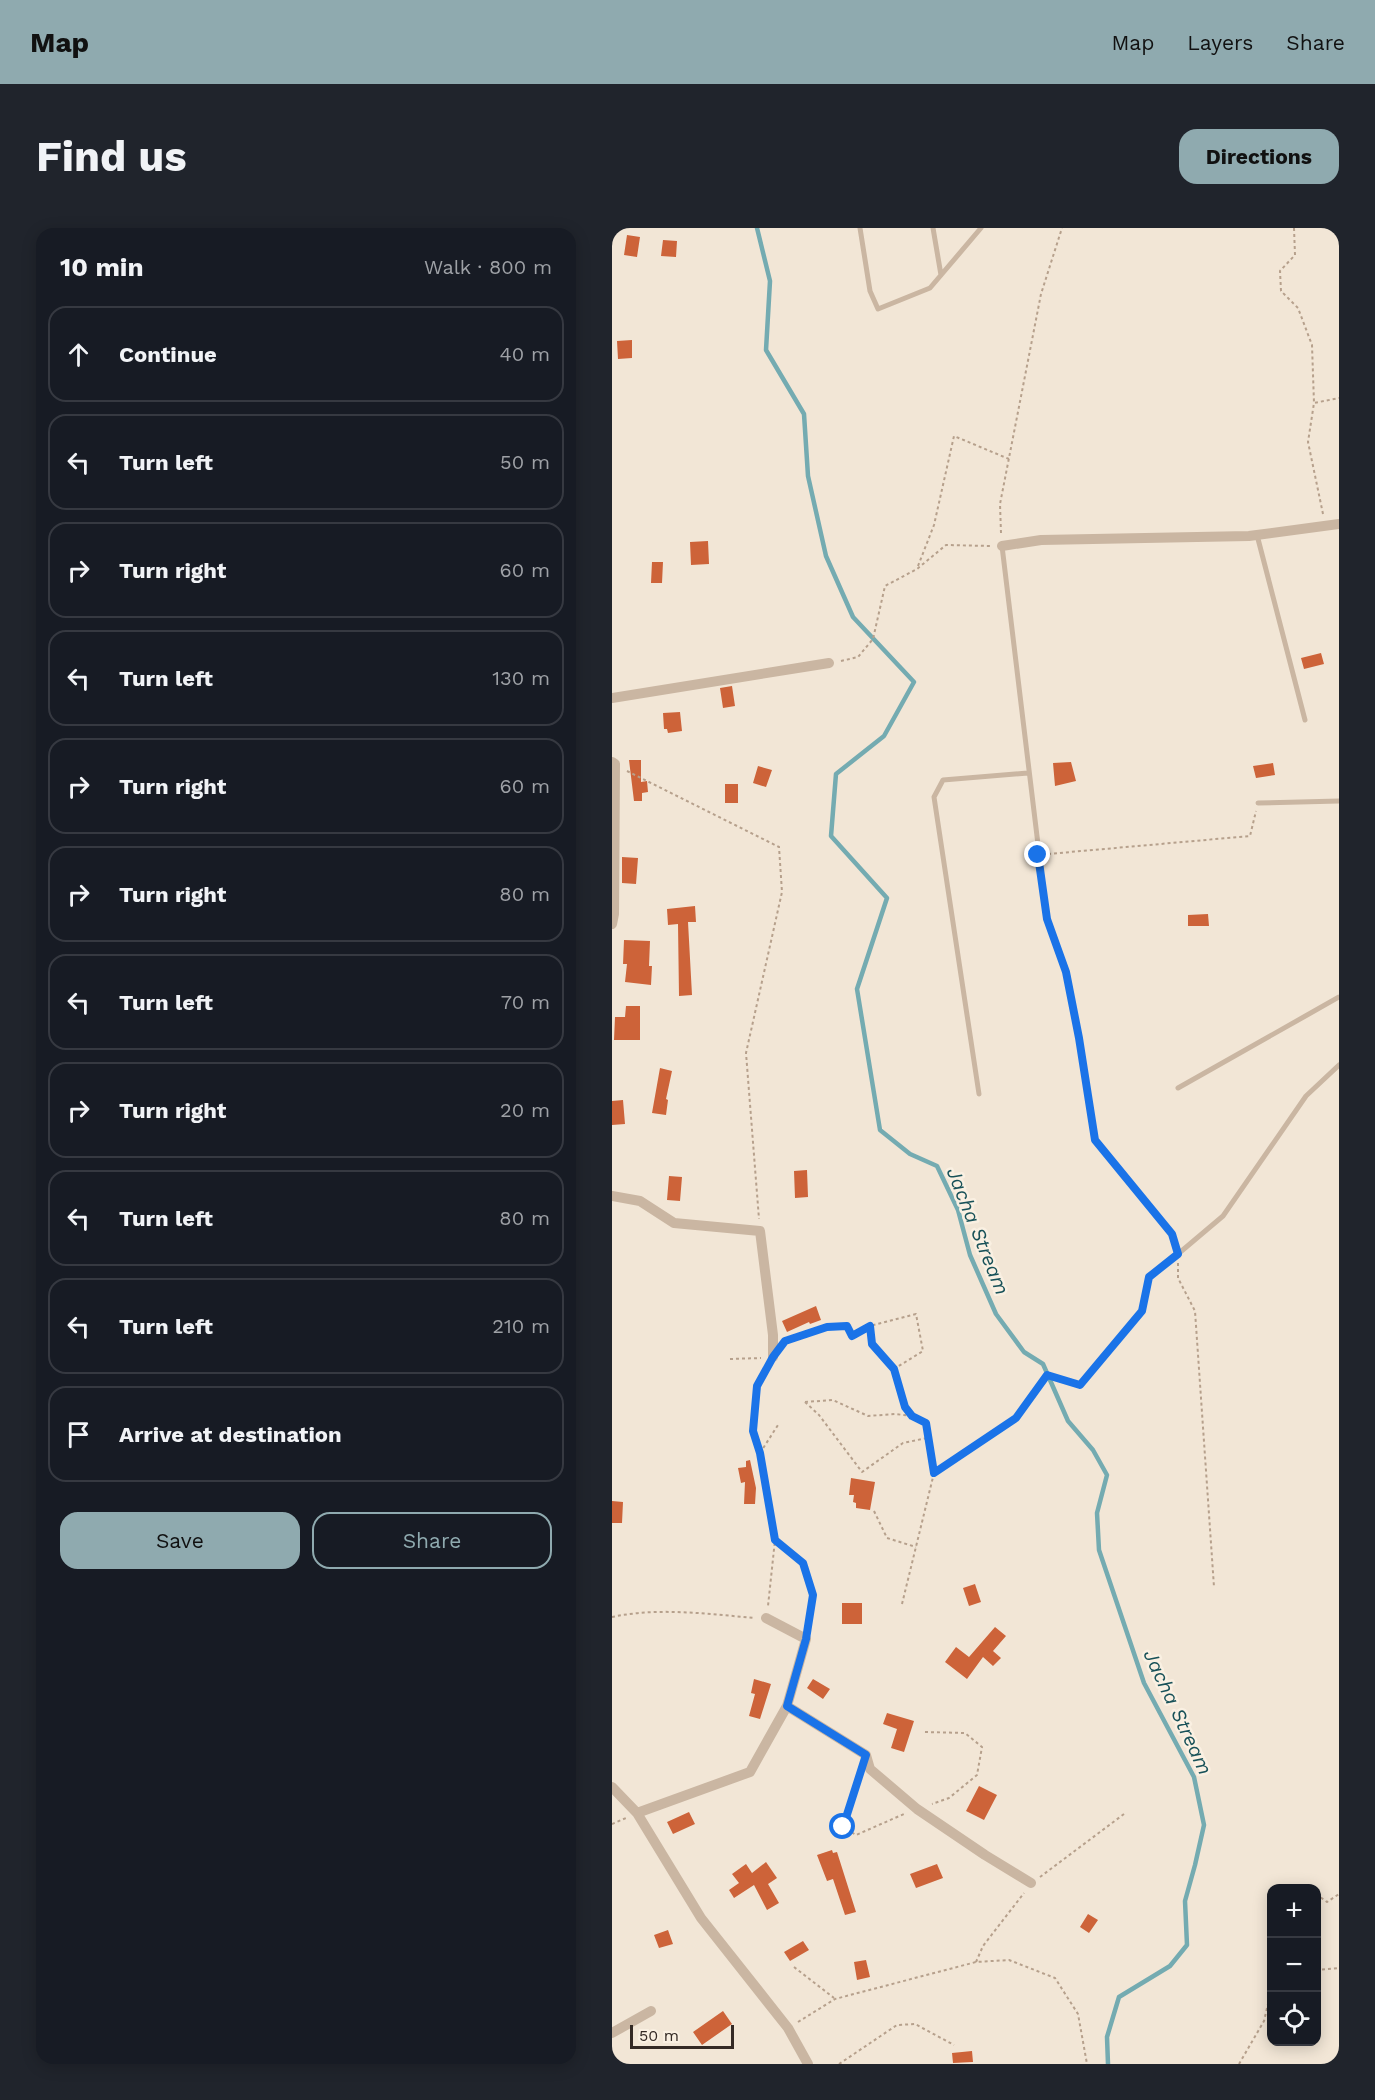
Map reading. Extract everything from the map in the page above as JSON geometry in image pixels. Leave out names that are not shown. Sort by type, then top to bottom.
[{"type":"street","points":[[1002,546],[1041,540],[1257,535],[1339,524]]},
{"type":"street","points":[[612,698],[829,663]]},
{"type":"street","points":[[612,924],[614,914],[613,763]]},
{"type":"street","points":[[612,1196],[640,1201],[674,1223],[760,1231],[773,1335],[773,1357]]},
{"type":"street","points":[[637,1812],[750,1772],[787,1706],[806,1639],[766,1618]]},
{"type":"street","points":[[787,1706],[866,1755],[870,1769],[917,1809],[1031,1883]]},
{"type":"street","points":[[612,1787],[637,1812],[701,1918],[788,2028],[807,2064]]},
{"type":"street","points":[[612,2033],[651,2011]]},
{"type":"lane","points":[[860,228],[870,291],[878,309],[930,288],[981,228]]},
{"type":"lane","points":[[933,228],[941,275]]},
{"type":"lane","points":[[1257,535],[1305,720]]},
{"type":"lane","points":[[1002,546],[1047,919],[1066,972],[1095,1140],[1172,1234],[1178,1254],[1223,1216],[1306,1096],[1339,1065]]},
{"type":"lane","points":[[979,1094],[934,797],[943,780],[1028,773]]},
{"type":"lane","points":[[1258,803],[1339,801]]},
{"type":"lane","points":[[1178,1088],[1339,997]]},
{"type":"path","points":[[829,663],[858,657],[873,639],[885,586],[917,569],[946,545],[1002,546],[1000,504],[1041,294],[1062,228]]},
{"type":"path","points":[[1294,228],[1295,255],[1280,271],[1281,291],[1298,308],[1312,345],[1314,403],[1308,442],[1326,526]]},
{"type":"path","points":[[1314,403],[1339,398]]},
{"type":"path","points":[[917,569],[934,525],[954,436],[1009,459]]},
{"type":"path","points":[[613,763],[779,847],[782,892],[746,1053],[760,1231]]},
{"type":"path","points":[[1038,855],[1250,836],[1258,803]]},
{"type":"path","points":[[934,1473],[1016,1418],[1047,1375],[1080,1385],[1142,1311],[1149,1277],[1178,1254]]},
{"type":"path","points":[[1178,1254],[1178,1278],[1195,1311],[1214,1587]]},
{"type":"path","points":[[612,1617],[629,1614],[690,1612],[766,1618],[775,1540],[760,1453],[753,1431],[757,1386],[785,1341],[827,1327],[847,1326],[852,1336],[870,1326],[916,1314],[923,1351],[894,1369]]},
{"type":"path","points":[[870,1326],[872,1344],[894,1369],[905,1407],[912,1416]]},
{"type":"path","points":[[730,1359],[773,1357]]},
{"type":"path","points":[[902,1604],[934,1473],[926,1423],[912,1416],[895,1414],[868,1416],[833,1400],[805,1402],[819,1415],[862,1472],[903,1443],[927,1438]]},
{"type":"path","points":[[760,1453],[778,1425]]},
{"type":"path","points":[[874,1511],[887,1538],[917,1547]]},
{"type":"path","points":[[775,1540],[803,1563],[813,1595],[806,1639]]},
{"type":"path","points":[[866,1755],[843,1827],[856,1835],[949,1798],[977,1774],[982,1748],[965,1733],[925,1732]]},
{"type":"path","points":[[976,1962],[983,1946],[1031,1883],[1124,1814]]},
{"type":"path","points":[[1321,1897],[1327,1902],[1339,1894]]},
{"type":"path","points":[[788,2028],[835,1999],[976,1962],[1009,1960],[1055,1978],[1078,2014],[1087,2064]]},
{"type":"path","points":[[794,1967],[835,1999]]},
{"type":"path","points":[[1321,1970],[1339,1968]]},
{"type":"path","points":[[1239,2064],[1264,2021],[1271,1992]]},
{"type":"path","points":[[839,2064],[897,2025],[915,2024],[954,2045]]},
{"type":"building","points":[[627,235],[640,237],[637,257],[624,255]]},
{"type":"building","points":[[663,240],[677,241],[676,257],[661,256]]},
{"type":"building","points":[[632,340],[632,358],[618,359],[617,341]]},
{"type":"building","points":[[708,541],[709,564],[691,565],[690,542]]},
{"type":"building","points":[[652,562],[663,562],[662,583],[651,583]]},
{"type":"building","points":[[1321,653],[1324,664],[1304,669],[1301,658]]},
{"type":"building","points":[[732,686],[735,706],[723,708],[720,688]]},
{"type":"building","points":[[680,712],[682,731],[668,733],[667,729],[664,729],[663,713]]},
{"type":"building","points":[[629,760],[641,760],[641,782],[647,781],[648,792],[642,793],[642,801],[634,801]]},
{"type":"building","points":[[1071,762],[1076,781],[1055,786],[1053,763]]},
{"type":"building","points":[[1273,763],[1275,775],[1256,778],[1253,766]]},
{"type":"building","points":[[758,766],[772,770],[766,787],[753,783]]},
{"type":"building","points":[[725,784],[738,784],[738,803],[725,803]]},
{"type":"building","points":[[622,857],[638,858],[636,884],[622,883]]},
{"type":"building","points":[[695,906],[696,922],[688,922],[692,995],[679,996],[678,924],[668,925],[667,909]]},
{"type":"building","points":[[1208,914],[1209,926],[1188,926],[1188,915]]},
{"type":"building","points":[[624,940],[650,941],[651,985],[625,982],[627,964],[623,964]]},
{"type":"building","points":[[626,1006],[640,1006],[640,1040],[614,1040],[615,1017],[625,1017]]},
{"type":"building","points":[[660,1068],[672,1071],[666,1099],[668,1100],[666,1115],[652,1113]]},
{"type":"building","points":[[623,1100],[625,1124],[612,1125],[612,1101]]},
{"type":"building","points":[[807,1170],[808,1197],[795,1198],[794,1171]]},
{"type":"building","points":[[669,1176],[682,1177],[680,1201],[667,1200]]},
{"type":"building","points":[[816,1306],[821,1320],[810,1324],[809,1322],[787,1332],[782,1321]]},
{"type":"building","points":[[750,1460],[756,1488],[755,1504],[744,1504],[745,1482],[741,1483],[738,1468],[746,1467],[746,1461]]},
{"type":"building","points":[[851,1478],[875,1482],[870,1510],[856,1508],[856,1503],[853,1502],[854,1495],[849,1495]]},
{"type":"building","points":[[612,1501],[623,1502],[622,1523],[612,1523]]},
{"type":"building","points":[[975,1584],[981,1602],[969,1606],[963,1588]]},
{"type":"building","points":[[842,1603],[862,1603],[862,1624],[842,1624]]},
{"type":"building","points":[[995,1627],[1006,1636],[993,1651],[1001,1658],[993,1666],[983,1657],[967,1679],[945,1662],[956,1647],[969,1657]]},
{"type":"building","points":[[754,1679],[771,1684],[760,1719],[749,1716],[755,1694],[751,1693]]},
{"type":"building","points":[[813,1679],[830,1689],[823,1699],[807,1688]]},
{"type":"building","points":[[887,1713],[914,1721],[904,1752],[891,1748],[897,1729],[883,1724]]},
{"type":"building","points":[[979,1786],[997,1795],[984,1820],[966,1811]]},
{"type":"building","points":[[689,1812],[695,1824],[673,1834],[667,1822]]},
{"type":"building","points":[[832,1850],[833,1853],[837,1852],[856,1912],[845,1915],[833,1879],[827,1881],[817,1855]]},
{"type":"building","points":[[766,1862],[777,1878],[768,1884],[779,1903],[767,1910],[754,1885],[734,1898],[729,1890],[739,1883],[732,1874],[746,1864],[752,1873]]},
{"type":"building","points":[[937,1864],[943,1878],[916,1888],[910,1874]]},
{"type":"building","points":[[1088,1914],[1098,1920],[1089,1933],[1080,1927]]},
{"type":"building","points":[[668,1930],[673,1944],[659,1948],[654,1935]]},
{"type":"building","points":[[803,1941],[809,1950],[790,1961],[784,1952]]},
{"type":"building","points":[[866,1960],[870,1977],[857,1980],[854,1962]]},
{"type":"building","points":[[723,2011],[732,2024],[702,2045],[693,2032]]},
{"type":"building","points":[[972,2051],[973,2062],[953,2063],[952,2053]]},
{"type":"waterway","name":"Jacha Stream","points":[[757,228],[770,281],[766,350],[804,414],[808,476],[826,556],[853,617],[914,682],[884,736],[836,774],[831,836],[887,898],[857,989],[880,1130],[910,1154],[937,1166],[958,1210],[970,1255],[996,1314],[1024,1352],[1043,1364],[1068,1421],[1093,1450],[1107,1475],[1097,1513],[1099,1550],[1144,1683],[1194,1777],[1204,1825],[1185,1901],[1187,1945],[1170,1966],[1119,1997],[1107,2037],[1108,2064]]},
{"type":"route","points":[[843,1827],[866,1755],[787,1706],[806,1639],[813,1595],[803,1563],[775,1540],[760,1453],[753,1431],[757,1386],[773,1357],[785,1341],[827,1327],[847,1326],[852,1336],[870,1326],[872,1344],[894,1369],[905,1407],[912,1416],[926,1423],[934,1473],[1016,1418],[1047,1375],[1080,1385],[1142,1311],[1149,1277],[1178,1254],[1172,1234],[1095,1140],[1066,972],[1047,919],[1038,855]]}]
